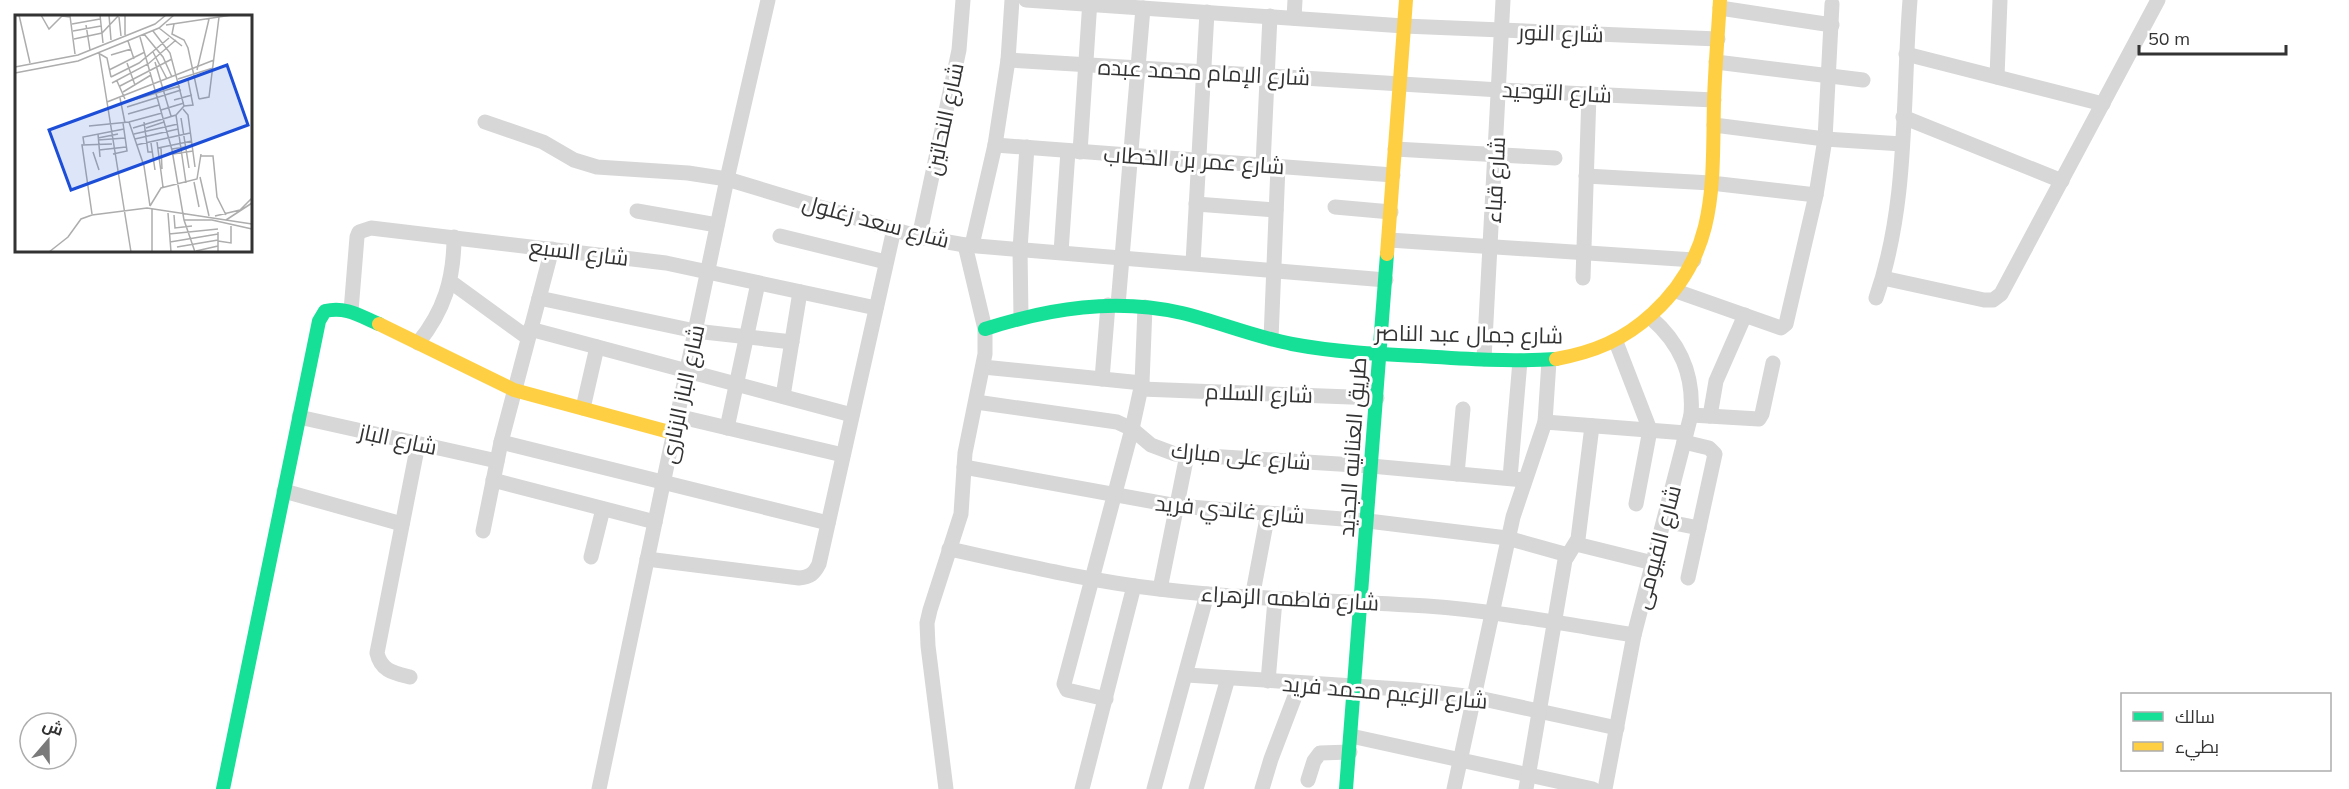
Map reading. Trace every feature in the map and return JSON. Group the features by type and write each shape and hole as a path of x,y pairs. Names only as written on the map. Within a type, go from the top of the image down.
{"street":[{"name":"شارع الباز الزنارى","path":"600,789 727,178 768,0"},
{"name":"شارع النحاتين","path":"919,237 958,50 963,0"},
{"path":"946,789 927,623 961,514 964,467 983,367 985,329 969,245 995,145 1008,60 1012,0"},
{"name":"شارع النور","path":"1026,0 1090,2 1143,8 1198,8 1404,26 1718,39"},
{"path":"1294,18 1295,0"},
{"name":"طريق العنانيه الجديد","path":"1346,789 1362,603 1406,0"},
{"name":"شارع قباء","path":"1484,359 1503,0"},
{"path":"1876,298 1883,279 1894,231 1902,144 1910,0"},
{"path":"1997,77 2000,0"},
{"path":"1883,279 1984,300 1993,300 1998,297 2004,290 2158,0"},
{"path":"1061,252 1086,65 1090,2"},
{"path":"1720,4 1832,25"},
{"name":"شارع جمال عبد الناصر","path":"985,329 1021,317 1058,309 1113,305 1145,307 1195,315 1271,339 1316,348 1380,354 1549,361 1594,351 1616,342 1651,318 1676,291 1694,260 1707,222 1720,4"},
{"path":"1676,291 1781,328 1786,324 1816,195 1825,139 1832,4"},
{"path":"1102,379 1122,257 1143,8"},
{"path":"1193,263 1204,72 1198,8"},
{"path":"1270,16 1267,75 1270,166 1276,210 1271,339"},
{"path":"1906,54 2103,104"},
{"name":"شارع الإمام محمد عبده","path":"1008,60 1400,82"},
{"path":"1716,62 1863,80"},
{"name":"شارع التوحيد","path":"1400,82 1500,90 1714,99"},
{"path":"1582,278 1589,94"},
{"path":"1903,117 2062,181"},
{"name":"شارع سعد زغلول","path":"485,122 533,138 574,160 597,167 688,172 727,178 919,237 969,245 1386,280"},
{"path":"1714,125 1825,139 1902,144"},
{"name":"شارع عمر بن الخطاب","path":"995,145 1393,175"},
{"path":"1021,317 1020,249 1027,147"},
{"path":"1395,149 1554,158"},
{"path":"1586,176 1711,183 1816,195"},
{"path":"1196,204 1276,210"},
{"path":"1335,207 1391,212"},
{"path":"637,211 717,225"},
{"name":"شارع السبع","path":"351,312 357,237 359,231 371,228 666,262 876,308"},
{"path":"647,559 800,578 808,577 815,572 819,564 894,229"},
{"path":"780,236 886,262"},
{"path":"418,343 438,314 451,282 454,237"},
{"path":"1389,240 1694,260"},
{"path":"483,531 501,442 552,249"},
{"path":"451,282 529,334 597,347 852,415"},
{"path":"728,428 758,283"},
{"path":"783,396 800,292"},
{"path":"539,298 695,331 792,342"},
{"path":"1106,699 1070,691 1064,687 1132,429 1141,386 1145,307"},
{"path":"223,789 321,316 331,308 351,312 514,390 674,433"},
{"path":"1710,416 1716,381 1745,315"},
{"name":"شارع الفيومى","path":"1605,789 1634,635 1691,415 1691,387 1684,360 1665,329 1651,318"},
{"path":"1616,342 1650,430 1636,504"},
{"path":"583,408 597,347"},
{"path":"1454,789 1493,612 1517,479 1520,361"},
{"path":"1517,479 1539,443 1545,422 1549,361"},
{"path":"1691,415 1755,419 1761,417 1773,363"},
{"name":"شارع السلام","path":"983,367 1102,379 1141,386 1377,398"},
{"name":"شارع على مبارك","path":"976,402 1108,420 1132,429 1151,445 1175,454 1371,466 1517,479"},
{"path":"1457,474 1463,409"},
{"path":"677,416 843,455"},
{"name":"شارع الباز","path":"299,417 497,461"},
{"path":"1545,422 1650,430 1685,438 1709,448 1715,454 1688,578"},
{"path":"1528,782 1555,622 1572,549 1592,426"},
{"path":"501,442 828,523"},
{"path":"410,676 383,668 378,661 377,653 418,444"},
{"path":"1160,589 1187,455"},
{"name":"شارع غاندي فريد","path":"964,467 1177,506 1368,521 1507,538 1653,563"},
{"path":"493,480 654,522"},
{"path":"284,491 402,524"},
{"path":"591,556 603,509"},
{"path":"1252,598 1268,513"},
{"path":"1664,521 1699,528"},
{"name":"شارع فاطمه الزهراء","path":"949,549 1134,586 1275,600 1493,612 1634,635"},
{"path":"1083,789 1134,586"},
{"path":"1154,789 1187,675 1207,594"},
{"path":"1268,681 1275,600"},
{"name":"شارع الزعيم محمد فريد","path":"1187,675 1415,690 1474,697 1617,728"},
{"path":"1196,789 1228,678"},
{"path":"1262,789 1300,683"},
{"path":"1308,780 1314,761 1320,753 1351,744 1461,760 1528,782 1593,789"}],"traffic: fast":[{"path":"1346,789 1387,254"},
{"path":"985,329 1058,311 1132,306 1182,313 1278,341 1324,349 1470,359 1556,359"},
{"path":"223,789 319,321 325,311 340,310 379,324"}],"traffic: slow":[{"path":"1387,254 1406,0"},
{"path":"1556,359 1608,344 1631,331 1653,313 1674,290 1690,266 1701,241 1708,215 1713,160 1714,88 1720,0"},
{"path":"379,324 514,390 673,433"}]}
